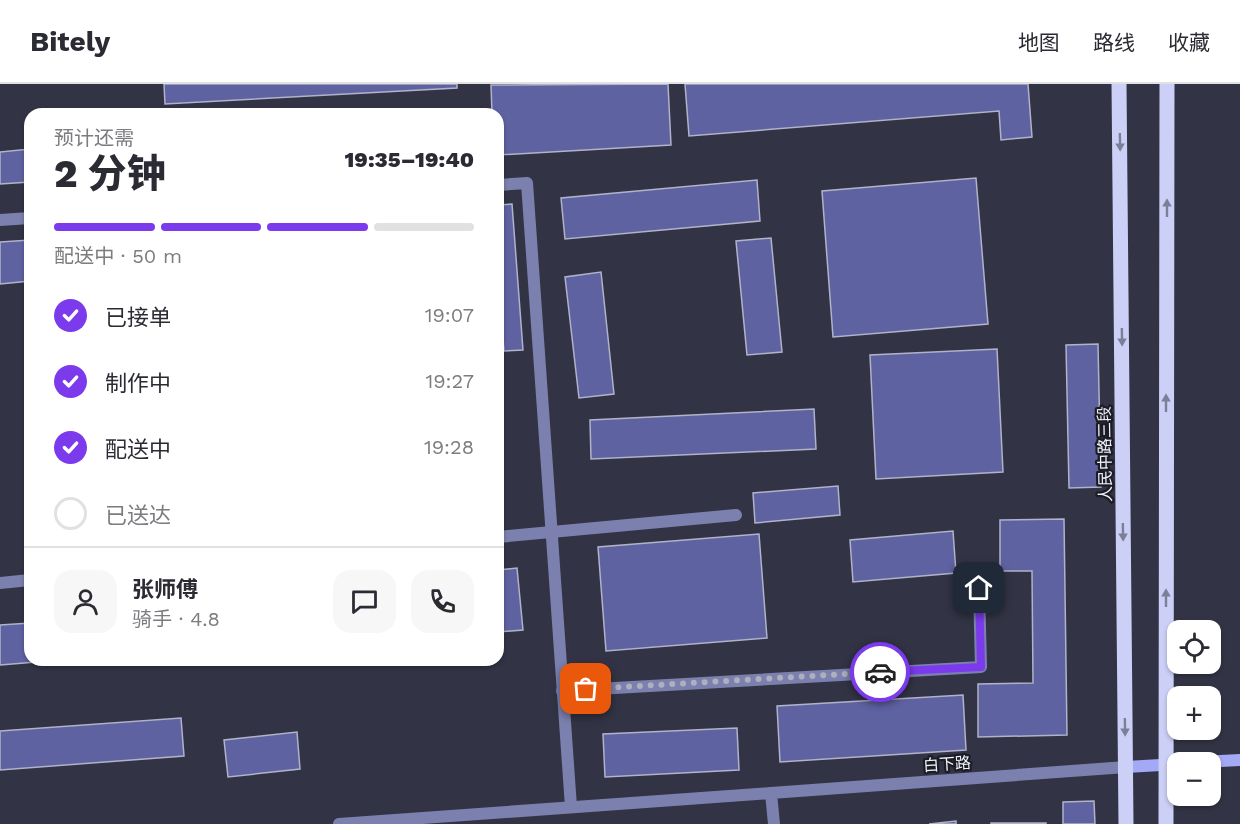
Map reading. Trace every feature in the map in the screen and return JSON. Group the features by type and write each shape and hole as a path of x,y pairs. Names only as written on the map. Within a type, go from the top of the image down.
{"main road":[{"name":"人民中路三段","path":"1119,84 1126,824"},
{"path":"1167,84 1171,752"},
{"path":"1166,824 1168,806"}],"street":[{"path":"504,185 526,183 571,807"},
{"path":"0,220 24,218"},
{"path":"504,536 736,515"},
{"path":"0,583 24,581"},
{"path":"562,691 981,667 979,588"},
{"path":"1221,760 1240,759"},
{"path":"1126,767 1167,764"},
{"name":"白下路","path":"339,824 1126,767"},
{"path":"771,793 774,824"}],"building":[{"path":"164,84 457,84 457,88 165,104"},
{"path":"668,84 671,145 504,155 504,108 492,108 491,85"},
{"path":"685,84 1028,84 1032,137 1001,140 999,111 689,136"},
{"path":"24,150 24,182 0,184 0,152"},
{"path":"976,178 988,324 833,337 822,191"},
{"path":"757,180 760,221 565,239 561,198"},
{"path":"512,204 523,350 504,351 504,205"},
{"path":"771,238 782,352 747,355 736,241"},
{"path":"24,240 24,282 0,284 0,242"},
{"path":"601,272 614,394 579,398 565,277"},
{"path":"1098,344 1101,487 1069,488 1066,345"},
{"path":"997,349 1003,472 876,479 870,355"},
{"path":"814,409 816,449 591,459 590,420"},
{"path":"838,486 840,515 755,523 753,493"},
{"path":"1064,519 1067,735 978,737 978,684 1033,683 1032,571 1000,571 1000,520"},
{"path":"953,531 956,573 853,582 850,540"},
{"path":"759,534 767,638 606,651 598,547"},
{"path":"517,568 523,630 504,632 504,569"},
{"path":"24,623 24,663 0,665 0,625"},
{"path":"963,695 966,750 780,762 777,706"},
{"path":"181,718 184,756 0,770 0,731"},
{"path":"737,728 739,770 605,777 603,734"},
{"path":"297,732 300,769 228,777 224,740"},
{"path":"1094,801 1095,824 1063,824 1063,802"},
{"path":"956,821 956,824 929,824"},
{"path":"1046,823 1046,824 991,824"}],"way so far":[{"path":"586,689 880,672"}],"route":[{"path":"880,672 981,667 979,588"}]}
